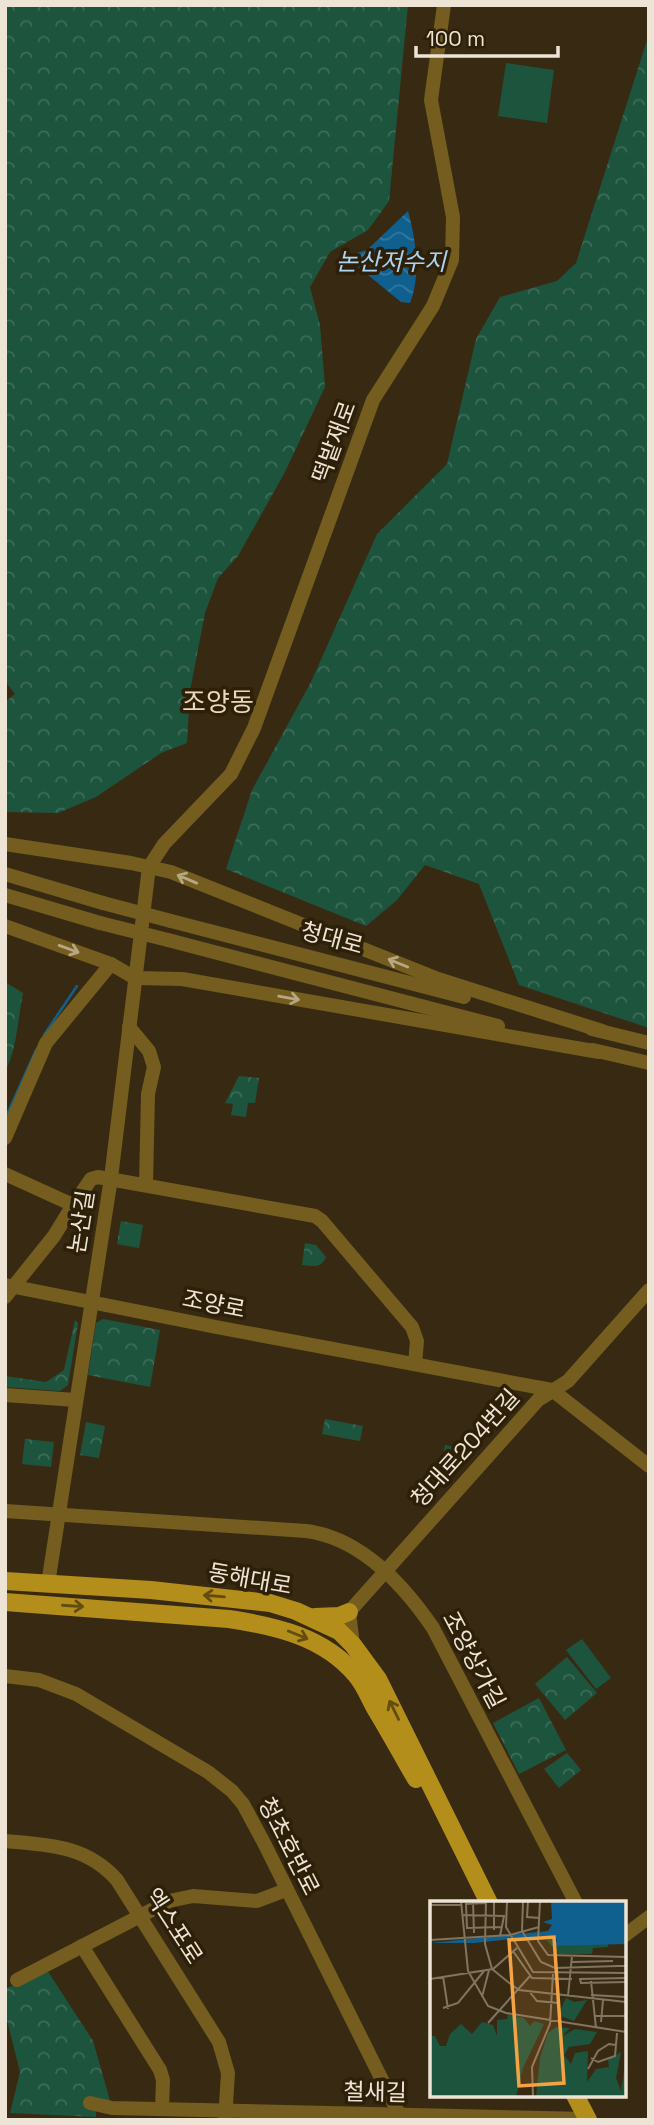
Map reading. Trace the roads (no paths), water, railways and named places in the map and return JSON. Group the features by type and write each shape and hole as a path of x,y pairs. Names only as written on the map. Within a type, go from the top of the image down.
{"main road":[{"name":"동해대로","path":"5,1581 244,1599 270,1603 309,1616 338,1631 353,1645 378,1679 488,1901"},
{"name":"동해대로","path":"5,1602 229,1619 260,1623 313,1641 357,1675 419,1784 477,1901"},
{"path":"309,1616 339,1616 349,1612"},
{"path":"576,2097 588,2120"},
{"path":"588,2097 600,2120"}],"street":[{"name":"떡밭재로","path":"149,867 164,844 231,774 254,729 373,400 433,306 452,260 453,217 431,100 444,5"},
{"path":"5,844 171,872 438,979 602,1031"},
{"name":"논산길","path":"48,1584 111,1178 149,867"},
{"name":"청대로","path":"5,874 171,921 649,1043"},
{"name":"청대로","path":"5,895 100,923 649,1063"},
{"path":"5,926 111,964 135,978 182,979 600,1052"},
{"path":"5,1138 46,1043 111,964"},
{"path":"129,1027 149,1051 154,1067 148,1094 146,1185"},
{"path":"5,1174 73,1205"},
{"path":"8,1289 54,1236 91,1179 111,1178 319,1218 412,1327 417,1341 415,1364"},
{"name":"조양로","path":"8,1289 90,1302 552,1390 649,1466"},
{"name":"청대로204번길","path":"349,1612 538,1400 568,1381 649,1290"},
{"path":"5,1395 76,1400"},
{"name":"조양상가길","path":"5,1511 320,1533 355,1547 385,1572 421,1610 433,1628 575,1901"},
{"path":"349,1612 353,1645"},
{"name":"청초호반로","path":"5,1676 39,1681 76,1694 220,1780 243,1804 401,2118"},
{"name":"엑스포로","path":"5,1841 59,1846 92,1858 117,1880 219,2042 228,2073 225,2115"},
{"path":"17,1980 169,1901 202,1896 257,1901 286,1890"},
{"path":"626,1934 649,1917"},
{"path":"82,1946 160,2070 163,2080 162,2109"},
{"name":"철새길","path":"90,2103 111,2108 162,2109 225,2115 588,2120"}],"water":[{"name":"논산저수지","path":"408,211 416,257 415,281 410,303 401,302 351,261 354,254 367,250"}],"waterway":[{"path":"44,1035 77,986"},
{"path":"5,1119 36,1050"}],"district":[{"name":"조양동","path":"218,702"}]}
